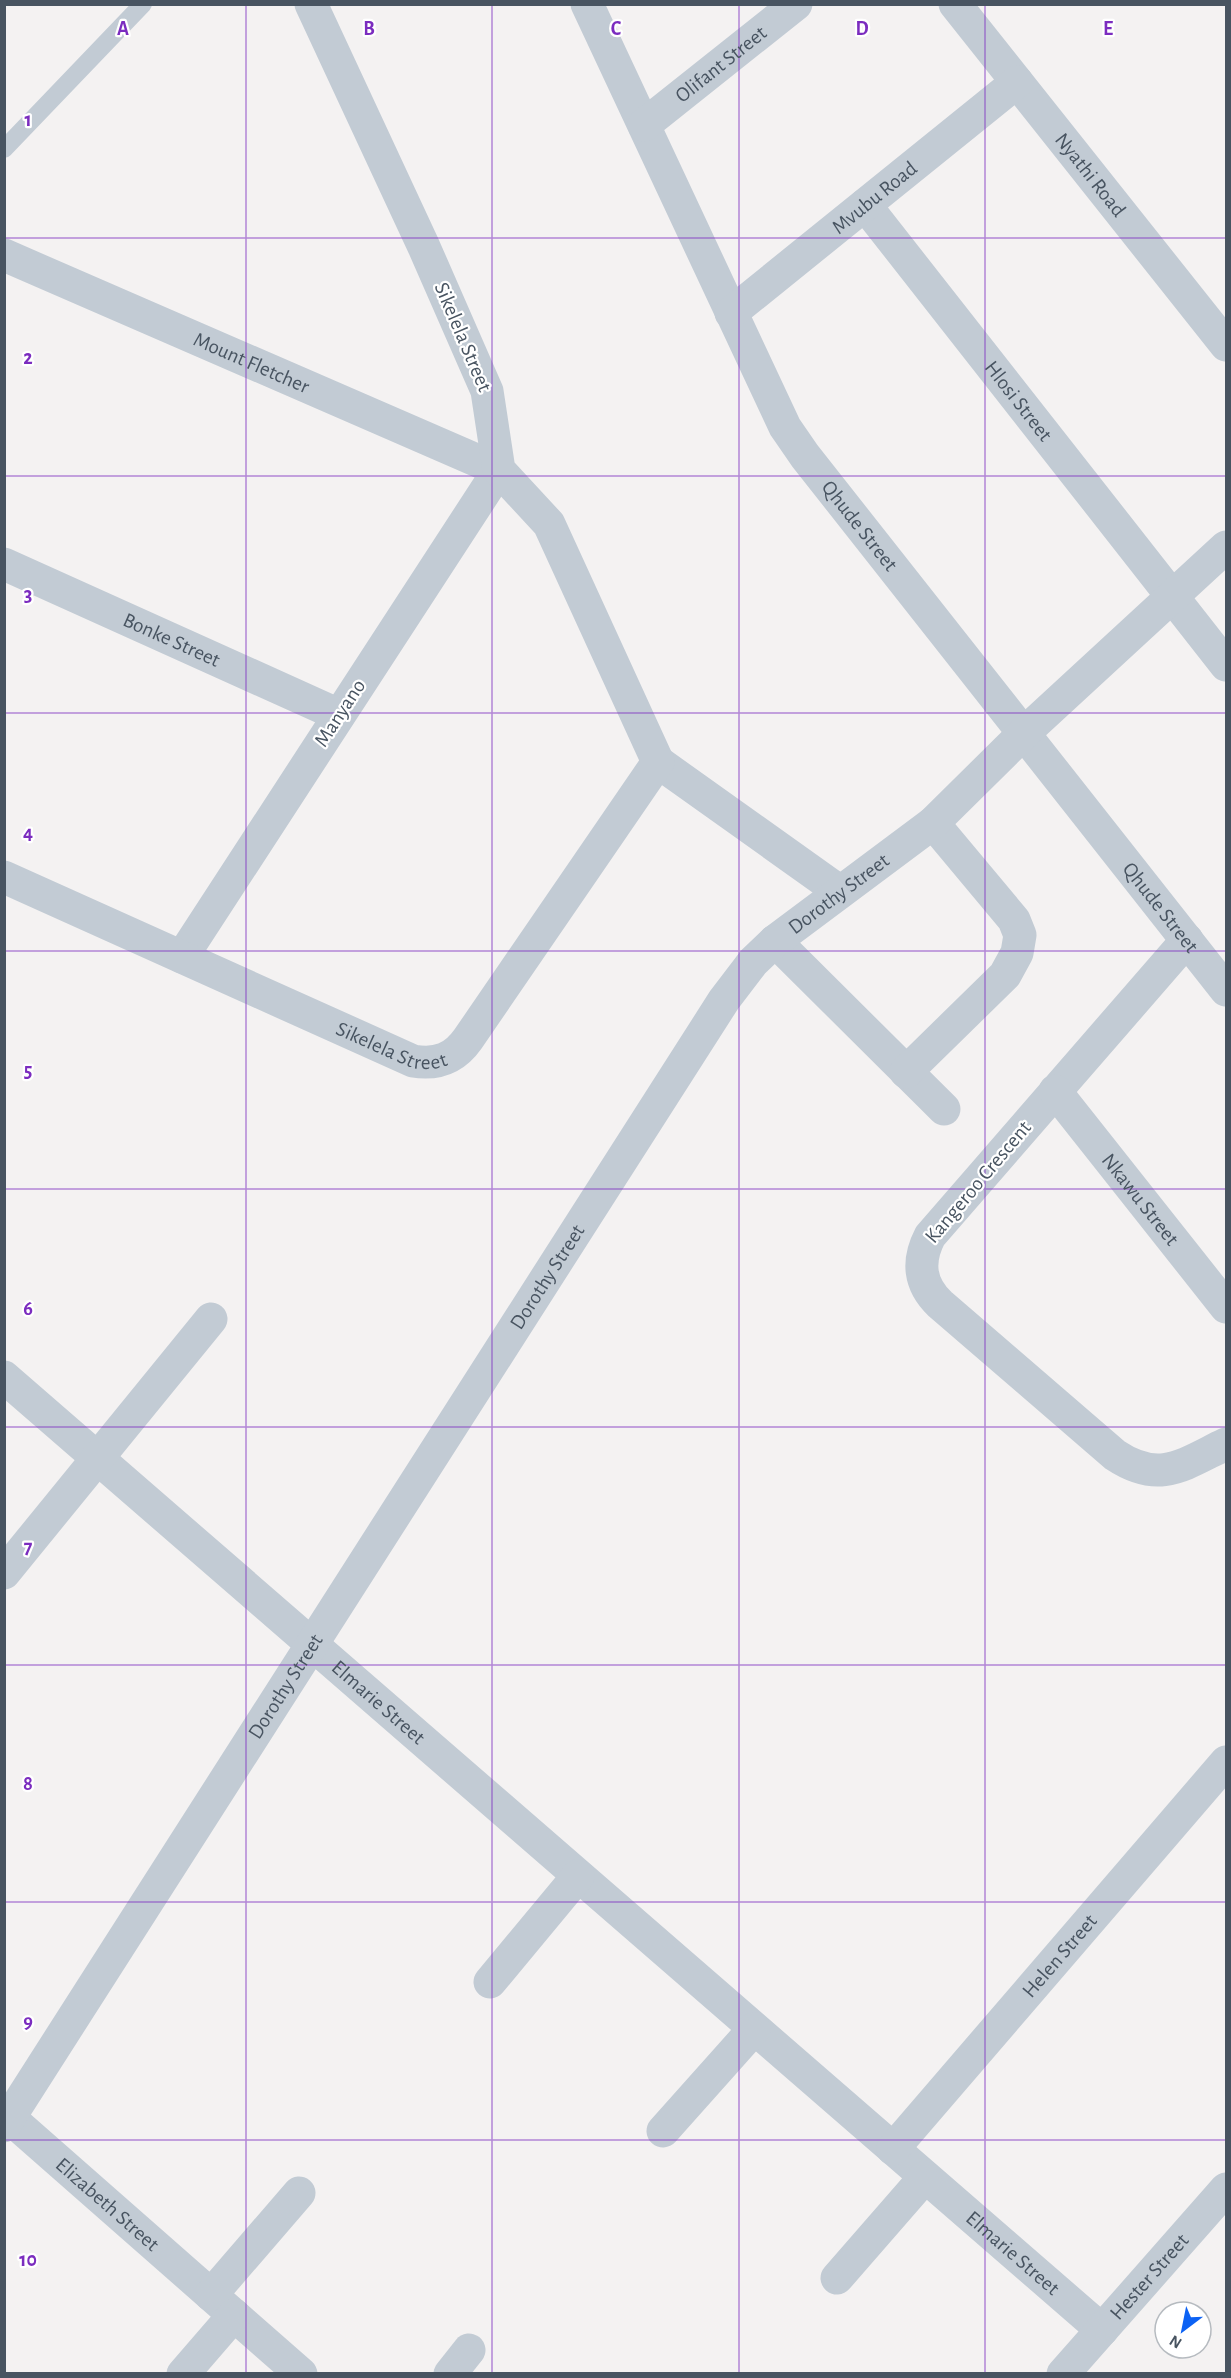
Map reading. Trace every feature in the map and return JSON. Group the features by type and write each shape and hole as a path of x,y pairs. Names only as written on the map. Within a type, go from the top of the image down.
{"street":[{"name":"Sikelela Street","path":"311,4 424,247 487,391 499,470"},
{"name":"Qhude Street","path":"587,4 785,427 805,456 1227,990"},
{"name":"Olifant Street","path":"644,125 796,4"},
{"name":"Nyathi Road","path":"955,4 1227,345"},
{"name":"Mvubu Road","path":"731,313 1017,82"},
{"name":"Hlosi Street","path":"865,205 1227,665"},
{"name":"Mount Fletcher","path":"4,255 499,470"},
{"name":"Manyano","path":"182,957 499,470"},
{"path":"499,470 549,524 658,762 839,891"},
{"name":"Dorothy Street","path":"6,2119 313,1646 724,1000 753,962 775,941 839,891 933,823 1024,733 1227,547"},
{"name":"Bonke Street","path":"4,564 339,715"},
{"name":"Sikelela Street","path":"4,876 413,1061 439,1062 461,1050 658,762"},
{"path":"906,1072 1005,975 1017,953 1020,935 1014,920 933,823"},
{"name":"Kangeroo Crescent","path":"1187,940 930,1236 921,1260 921,1272 931,1295 940,1304 1116,1455 1130,1464 1146,1470 1161,1471 1175,1468 1227,1443"},
{"path":"775,941 944,1109"},
{"name":"Nkawu Street","path":"1055,1091 1227,1307"},
{"path":"4,1573 211,1319"},
{"name":"Elmarie Street","path":"4,1377 1102,2330"},
{"name":"Helen Street","path":"893,2150 1227,1762"},
{"path":"490,1982 578,1876"},
{"path":"663,2131 754,2029"},
{"name":"Elizabeth Street","path":"6,2119 301,2373"},
{"path":"837,2278 924,2177"},
{"name":"Hester Street","path":"1074,2370 1102,2330 1227,2189"},
{"path":"183,2373 223,2305 299,2193"}],"lane":[{"path":"4,150 143,4"}]}
